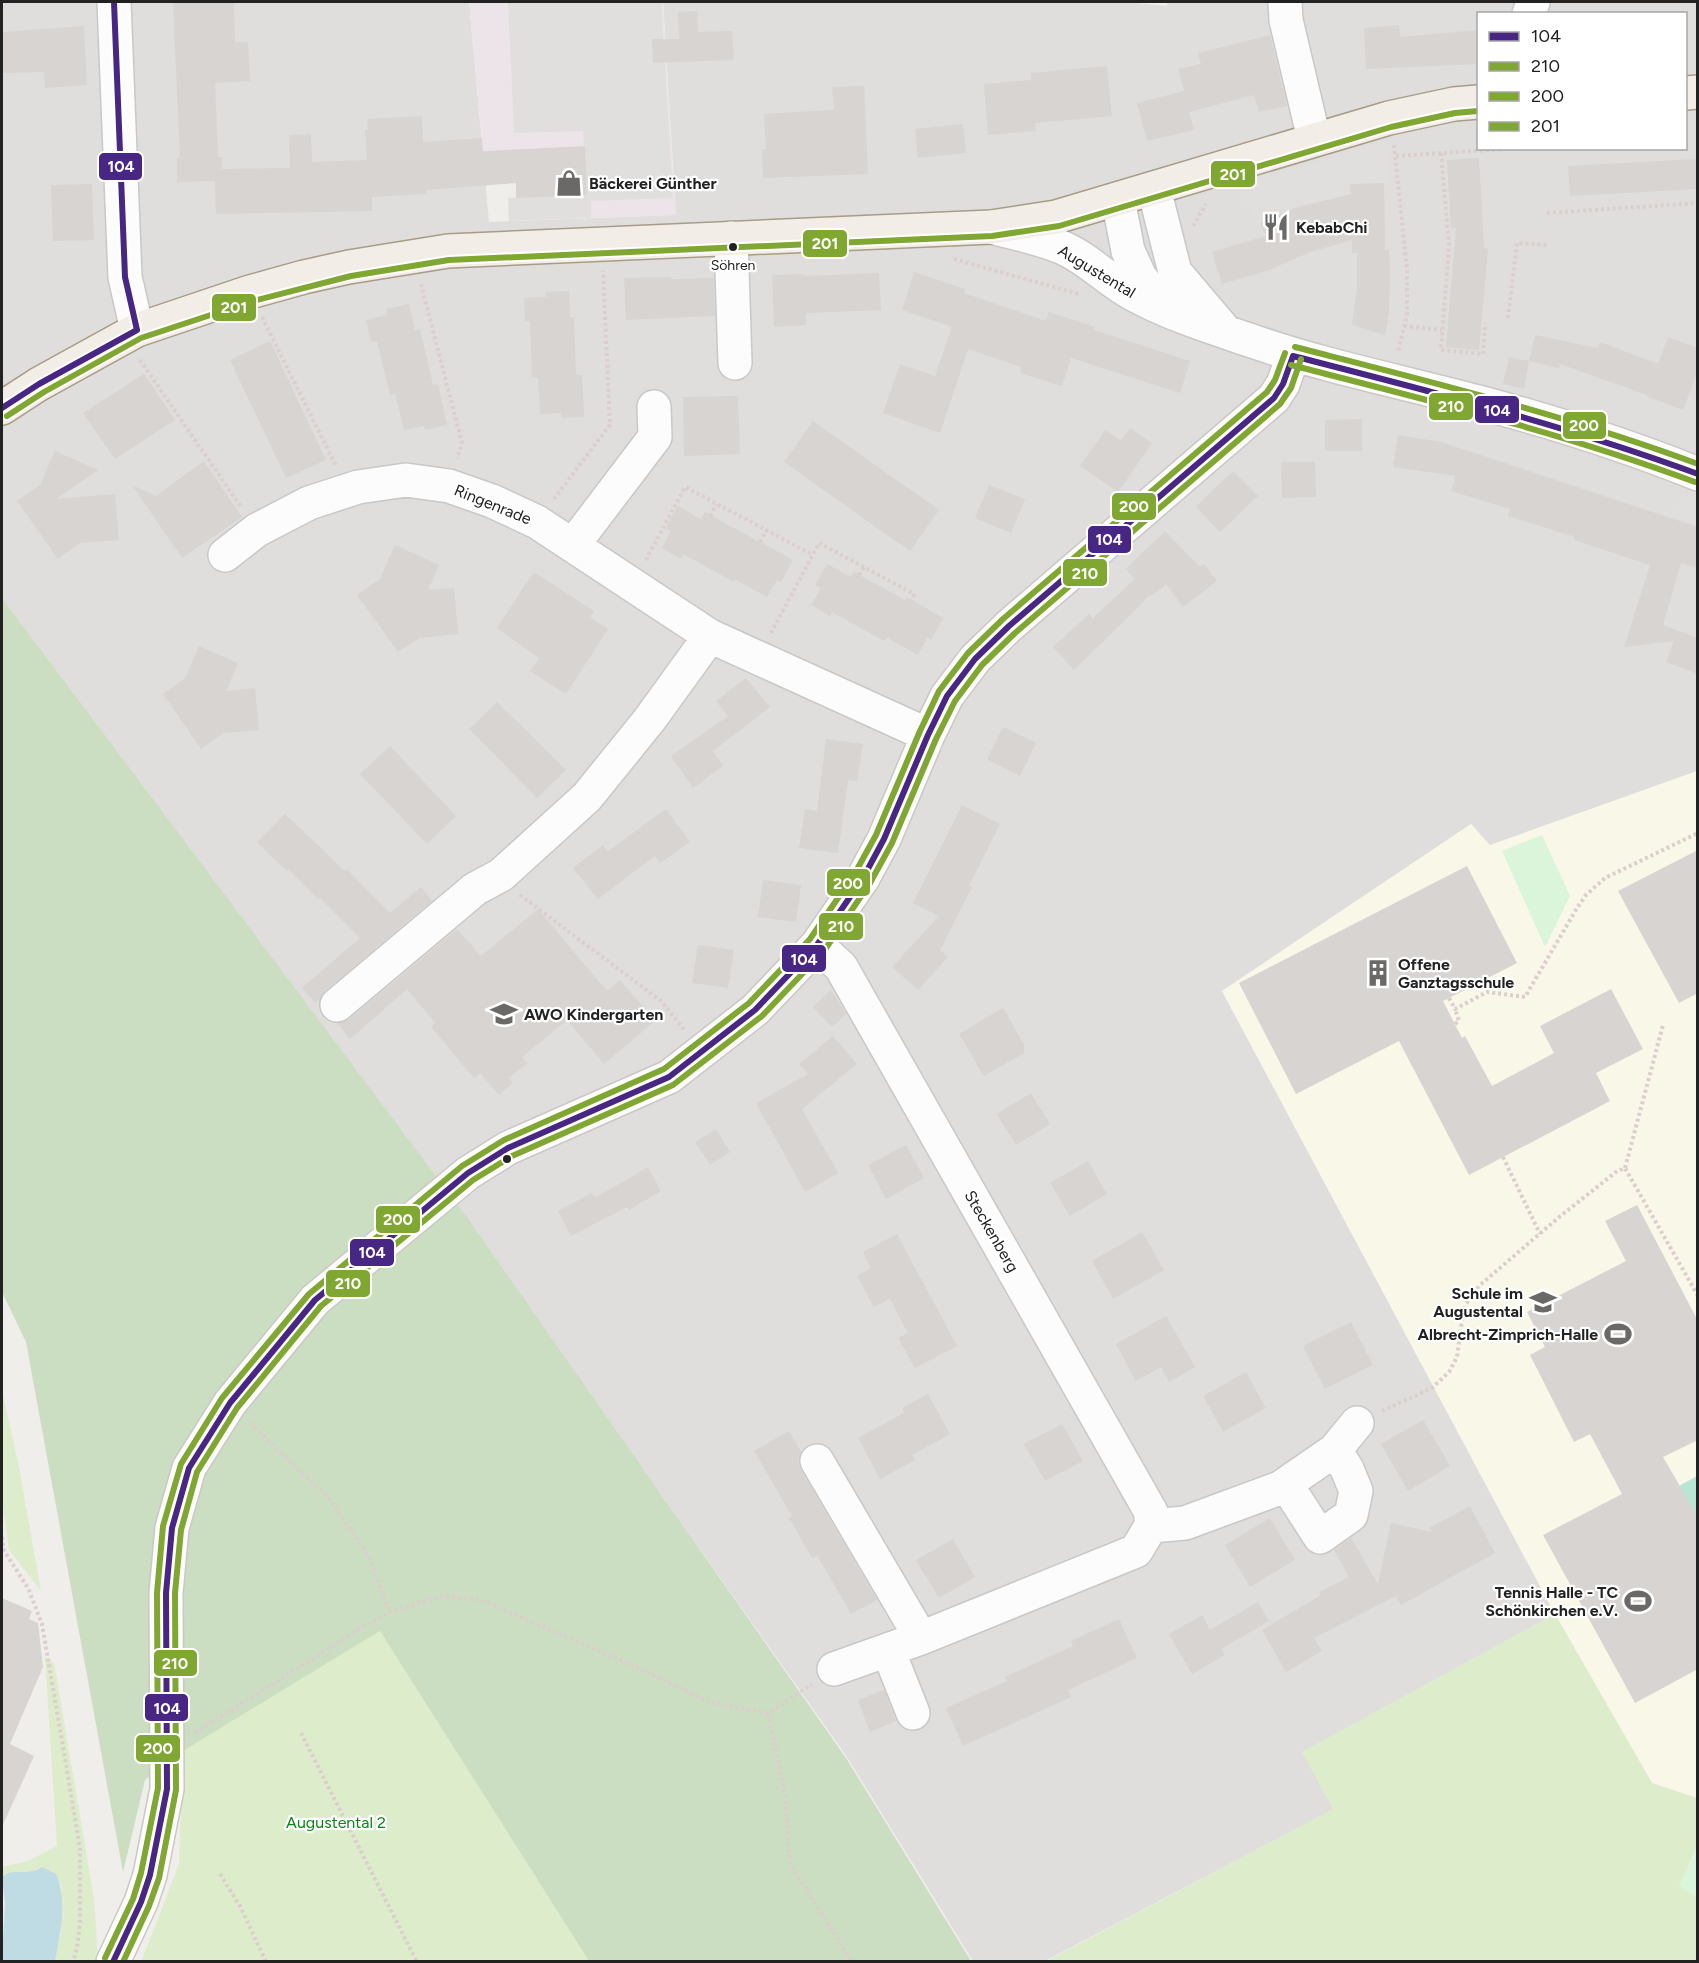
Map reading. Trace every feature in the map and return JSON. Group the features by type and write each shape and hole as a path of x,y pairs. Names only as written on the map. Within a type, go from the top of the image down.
{"main road":[{"path":"2,408 39,384 131,333 250,292 304,277 448,251 991,227 1056,217 1389,117 1454,104 1477,102"}],"street":[{"path":"114,2 124,277 131,333"},
{"path":"1285,2 1286,20 1314,140"},
{"name":"Augustental","path":"1154,189 1175,272 1226,332"},
{"name":"Augustental","path":"1118,199 1128,251 1140,277 1166,310"},
{"name":"Augustental","path":"991,227 1061,247 1095,267 1131,294 1166,310 1293,356 1562,426 1637,450 1698,474"},
{"path":"731,238 735,363"},
{"path":"113,1962 141,1902 150,1875 167,1789 166,1593 172,1528 189,1468 230,1403 315,1300 468,1173 508,1148 669,1077 755,1010 817,945 863,878 884,839 927,735 947,696 975,659 1274,398 1283,384 1293,356"},
{"path":"573,545 656,437 654,407"},
{"name":"Ringenrade","path":"225,555 257,530 309,503 347,490 406,480 449,486 492,501 537,522 710,636 927,735"},
{"path":"337,1005 488,882 587,796 650,719 710,636"},
{"name":"Steckenberg","path":"817,945 841,967 1151,1512 1151,1526"},
{"path":"834,1670 921,1638 1136,1551 1151,1526 1185,1523 1280,1488 1335,1449 1357,1423"},
{"path":"1280,1488 1291,1492 1320,1537 1351,1515 1356,1491 1335,1449"},
{"path":"817,1461 921,1638"},
{"path":"888,1650 914,1713"}],"path":[{"path":"1389,117 1396,156 1407,269 1407,315 1390,381"},
{"path":"1396,156 1490,150"},
{"path":"1441,153 1449,245 1441,350 1483,354 1485,323"},
{"path":"1547,213 1698,203"},
{"path":"537,522 610,425 602,243"},
{"path":"1509,318 1517,243 1547,245"},
{"path":"414,256 462,443 449,486"},
{"path":"948,258 1082,296"},
{"path":"250,292 347,490"},
{"path":"1404,326 1442,330"},
{"path":"131,333 257,530"},
{"path":"632,584 685,488 813,555"},
{"path":"710,516 716,504"},
{"path":"760,542 767,530"},
{"path":"757,657 819,543 914,594 912,600"},
{"path":"859,575 864,567"},
{"path":"1455,1009 1487,992 1526,997 1586,895 1605,878 1698,833"},
{"path":"488,882 524,900 661,1001 702,1053"},
{"path":"1449,998 1459,1021 1455,1024"},
{"path":"1663,1025 1625,1168 1698,1296"},
{"path":"1503,1157 1540,1234"},
{"path":"1357,1423 1432,1388 1449,1372 1456,1357 1466,1304 1479,1286 1616,1172 1625,1168"},
{"path":"230,1403 330,1500 368,1555 390,1612"},
{"path":"2,1538 3,1549 28,1588 42,1624 66,1764 80,1848 80,1925 73,1962"},
{"path":"166,1751 361,1628 390,1612 442,1596 481,1600 627,1663 712,1703 768,1713 834,1670"},
{"path":"768,1713 785,1794 790,1863 852,1962"},
{"path":"301,1733 417,1962"},
{"path":"220,1874 241,1908 266,1962"}],"shaded area":[{"path":"2,2 469,2 489,222 676,215 663,2 1124,2 1167,6 1168,2 1697,2 1697,771 1489,846 1471,824 1222,991 1555,1614 1303,1752 1334,1809 1045,1961 973,1961 847,1757 465,1217 2,598"},
{"path":"469,2 663,2 676,215 591,218 584,146 483,151"},
{"path":"508,2 662,2 663,39 653,63 665,63 673,198 591,201 591,218 509,221 508,198 587,194 583,131 514,133"},
{"path":"1385,142 1390,183 1350,185 1351,194 1294,208 1260,223 1235,187"},
{"path":"1684,494 1697,499 1697,525 1676,517"},
{"name":"Schule im Augustental","path":"1697,771 1697,1798 1652,1783 1555,1614 1222,991 1471,824 1490,845"}],"green space":[{"path":"2,598 466,1216 846,1758 971,1961 589,1961 380,1631 183,1751 145,1780 123,1872 26,1342 2,1292"},
{"path":"1542,835 1570,896 1545,947 1502,851"},
{"path":"2,1390 19,1467 41,1591 9,1550 2,1499"},
{"path":"1697,1476 1697,1517 1679,1486"},
{"path":"1555,1614 1652,1783 1697,1798 1697,1846 1679,1886 1697,1897 1697,1961 1045,1962 1333,1809 1302,1752"},
{"name":"Augustental 2","path":"380,1631 589,1961 141,1962 179,1864 183,1751"},
{"path":"45,1657 54,1663 94,1898 98,1957 95,1961 54,1961 61,1935 61,1885 42,1867 28,1872 13,1872 2,1877 2,1867 28,1861 57,1846"},
{"path":"1697,1846 1697,1897 1679,1886"}],"water":[{"path":"42,1867 56,1874 61,1894 61,1928 55,1960 2,1961 5,1903 2,1877 13,1872 28,1872"}],"building":[{"path":"173,2 234,2 235,42 248,42 250,81 215,83 218,157 222,157 222,169 290,168 289,135 311,134 312,162 367,160 365,129 368,129 367,119 422,116 423,142 482,138 483,151 585,146 587,195 516,198 516,183 426,190 426,194 372,197 372,211 216,214 215,181 177,182 177,158 180,158"},
{"path":"697,11 698,32 732,31 734,60 653,63 652,39 679,39 678,12"},
{"path":"1399,25 1400,37 1477,30 1477,64 1366,69 1364,28"},
{"path":"84,26 87,85 45,88 44,72 2,73 2,32"},
{"path":"1270,35 1287,106 1259,112 1254,95 1189,112 1194,130 1147,141 1137,103 1184,91 1178,69 1201,64 1198,53"},
{"path":"1107,66 1112,116 1035,123 1036,131 988,135 984,84 1031,80 1031,73"},
{"path":"864,86 868,174 763,178 762,149 766,149 764,114 834,110 832,87"},
{"path":"963,124 966,153 918,158 915,129"},
{"path":"1479,158 1484,248 1488,249 1479,350 1446,347 1456,228 1451,228 1447,160"},
{"path":"1698,159 1698,189 1570,196 1568,166"},
{"path":"1384,183 1385,250 1389,250 1390,270 1389,313 1385,335 1352,325 1357,288 1357,253 1352,253 1352,240 1310,252 1269,270 1222,284 1212,252 1266,236 1260,223 1294,208 1351,194 1350,184"},
{"path":"92,184 94,240 53,241 51,185"},
{"path":"914,272 965,289 964,293 1046,321 1049,312 1095,327 1094,330 1190,361 1180,393 1071,358 1062,386 1020,373 1021,367 968,349 940,433 883,413 900,364 935,376 952,327 902,310"},
{"path":"879,273 881,310 806,313 806,325 774,327 772,275"},
{"path":"671,277 671,279 714,278 715,316 626,320 624,278"},
{"path":"569,291 570,317 574,317 576,375 582,375 584,417 561,418 561,413 540,414 538,377 532,378 530,321 525,321 524,298 546,297 546,292"},
{"path":"409,304 415,330 420,329 433,385 438,384 447,425 425,430 424,426 404,430 395,394 390,395 377,341 371,342 366,320 387,315 386,309"},
{"path":"1535,335 1598,348 1600,342 1658,364 1668,337 1698,348 1698,370 1683,410 1560,364 1559,368 1529,361"},
{"path":"270,341 326,460 286,478 230,360"},
{"path":"1509,357 1529,361 1524,389 1503,384"},
{"path":"144,374 175,420 115,459 83,413"},
{"path":"738,396 740,454 684,456 683,397"},
{"path":"1362,419 1362,451 1325,451 1325,420"},
{"path":"813,421 939,510 910,551 784,462"},
{"path":"1130,428 1152,443 1118,492 1080,466 1105,430 1121,441"},
{"path":"1398,435 1441,442 1698,527 1698,568 1681,563 1663,625 1698,638 1698,674 1666,662 1674,641 1624,647 1650,565 1574,540 1575,537 1508,516 1510,509 1451,491 1456,476 1393,467"},
{"path":"55,451 98,470 56,499 115,494 119,540 80,543 58,559 17,501 40,485"},
{"path":"204,461 242,517 182,558 132,485 156,496"},
{"path":"1281,462 1315,462 1316,497 1282,498"},
{"path":"1233,471 1258,496 1220,532 1196,507"},
{"path":"989,485 1025,499 1011,533 975,518"},
{"path":"678,506 701,519 705,512 793,560 781,582 777,580 767,597 683,554 681,559 662,548 671,531 666,528"},
{"path":"1165,531 1200,567 1204,564 1217,581 1183,607 1166,584 1152,596 1150,595 1074,670 1053,647 1089,614 1093,618 1135,579 1126,569"},
{"path":"395,545 439,565 428,590 454,588 458,634 419,638 398,652 357,595 380,579"},
{"path":"827,564 851,577 854,572 905,600 907,597 943,618 931,640 928,637 918,655 886,637 884,641 832,612 830,616 811,605 821,588 815,585"},
{"path":"534,572 594,611 590,618 608,629 566,694 530,671 539,658 497,628"},
{"path":"199,646 238,663 226,691 255,688 259,730 223,733 201,749 163,694 185,678"},
{"path":"746,678 770,707 713,751 723,766 693,788 671,756 728,716 716,701"},
{"path":"497,702 566,770 537,798 469,729"},
{"path":"1003,727 1036,743 1020,776 987,759"},
{"path":"826,739 863,744 857,781 848,780 838,853 799,848 805,809 817,811"},
{"path":"390,746 456,816 427,844 360,774"},
{"path":"962,805 1000,824 969,886 972,887 940,950 948,957 918,990 892,967 939,916 913,903"},
{"path":"666,809 690,842 660,863 655,856 598,899 573,868 603,845 608,851"},
{"path":"285,814 346,872 348,870 390,913 421,887 432,901 325,991 319,1002 318,1000 315,1003 302,988 360,938 320,898 318,899 257,842"},
{"path":"1698,850 1698,993 1679,1003 1618,891"},
{"path":"1467,866 1517,963 1443,1001 1462,1038 1465,1036 1492,1086 1554,1053 1540,1026 1611,989 1643,1049 1596,1073 1610,1101 1469,1175 1399,1041 1296,1094 1239,983"},
{"path":"763,880 801,885 796,922 758,917"},
{"path":"538,909 607,991 620,980 655,1021 604,1064 567,1020 522,1057 527,1063 509,1078 513,1083 499,1095 480,1073 474,1078 431,1027 435,1023 407,989 350,1039 337,1023 349,1019 457,929 481,956"},
{"path":"698,945 734,950 728,988 692,983"},
{"path":"831,990 846,1014 832,1027 813,1007"},
{"path":"1003,1008 1024,1044 1024,1053 984,1076 959,1034"},
{"path":"833,1036 857,1064 802,1109 838,1173 805,1192 756,1103 808,1074 799,1064"},
{"path":"1031,1093 1050,1124 1016,1145 997,1114"},
{"path":"716,1129 730,1152 710,1165 695,1142"},
{"path":"906,1145 924,1178 886,1199 868,1165"},
{"path":"1088,1161 1107,1194 1070,1216 1050,1183"},
{"path":"648,1167 661,1191 629,1210 627,1207 571,1236 558,1211 592,1193 595,1198"},
{"path":"1637,1205 1698,1321 1698,1440 1663,1457 1698,1517 1698,1669 1635,1703 1543,1535 1622,1494 1590,1434 1574,1442 1530,1355 1545,1347 1527,1312 1626,1261 1605,1221"},
{"path":"1142,1232 1164,1270 1113,1299 1092,1261"},
{"path":"897,1234 957,1346 915,1368 898,1338 908,1333 890,1299 874,1307 857,1276 871,1268 863,1252"},
{"path":"1166,1316 1195,1367 1169,1382 1161,1367 1136,1381 1116,1344"},
{"path":"1351,1322 1373,1365 1325,1389 1303,1346"},
{"path":"1246,1372 1266,1408 1223,1432 1203,1396"},
{"path":"928,1394 950,1434 912,1455 915,1460 880,1479 858,1438 904,1413 902,1408"},
{"path":"1423,1420 1450,1466 1408,1491 1381,1444"},
{"path":"1062,1424 1083,1461 1045,1481 1024,1444"},
{"path":"789,1431 801,1452 798,1462 801,1470 877,1600 851,1614 817,1555 812,1558 789,1518 792,1516 754,1451"},
{"path":"1470,1506 1495,1553 1401,1605 1396,1596 1314,1638 1322,1651 1286,1672 1262,1630 1321,1595 1319,1592 1349,1577 1334,1550 1351,1538 1378,1584 1391,1523 1432,1532 1429,1528"},
{"path":"1270,1518 1295,1560 1250,1587 1225,1545"},
{"path":"953,1539 975,1577 939,1598 916,1560"},
{"path":"2,1598 32,1611 29,1619 38,1623 43,1667 10,1744 34,1756 2,1827"},
{"path":"1258,1602 1269,1621 1221,1649 1225,1655 1192,1674 1169,1634 1202,1615 1210,1630"},
{"path":"1119,1619 1137,1658 1068,1690 1071,1697 963,1746 946,1708 1007,1681 1005,1677 1073,1646 1071,1641"},
{"path":"884,1690 896,1721 870,1732 858,1700"}],"transit line":[{"name":"104","path":"114,2 125,277 137,330"},
{"name":"201","path":"7,416 44,392 141,338 253,301 351,276 449,260 992,236 1059,226 1391,127 1455,113 1477,111"},
{"name":"104","path":"2,408 39,384 137,330"},
{"name":"200","path":"1295,347 1548,415 1698,464"},
{"name":"200","path":"105,1958 133,1899 141,1873 158,1788 157,1593 163,1526 181,1464 222,1398 309,1294 462,1166 504,1140 664,1069 749,1003 810,939 855,873 876,835 939,691 968,653 1003,619 1267,392 1275,380 1285,353"},
{"name":"104","path":"1293,356 1547,424 1698,474"},
{"name":"104","path":"113,1962 141,1902 150,1875 167,1789 166,1593 172,1528 189,1468 230,1403 315,1300 468,1173 508,1148 669,1077 755,1010 817,945 863,878 884,839 947,696 975,659 1009,626 1274,398 1283,384 1293,356"},
{"name":"210","path":"123,1962 149,1906 159,1878 176,1790 175,1593 181,1530 197,1472 237,1408 321,1306 473,1180 512,1156 673,1085 762,1016 824,951 870,883 892,843 936,739 955,701 982,665 1015,633 1280,404 1291,388 1301,359"},
{"name":"210","path":"1291,365 1444,404 1545,433 1695,482"}],"place":[{"name":"Bäckerei Günther","path":"569,183"},
{"name":"KebabChi","path":"1276,227"},
{"name":"Söhren","path":"733,247"},
{"name":"Offene Ganztagsschule","path":"1378,973"},
{"name":"AWO Kindergarten","path":"504,1014"},
{"name":"Schule im Augustental","path":"1543,1302"},
{"name":"Albrecht-Zimprich-Halle","path":"1618,1334"},
{"name":"Tennis Halle - TC Schönkirchen e.V.","path":"1638,1601"}]}
